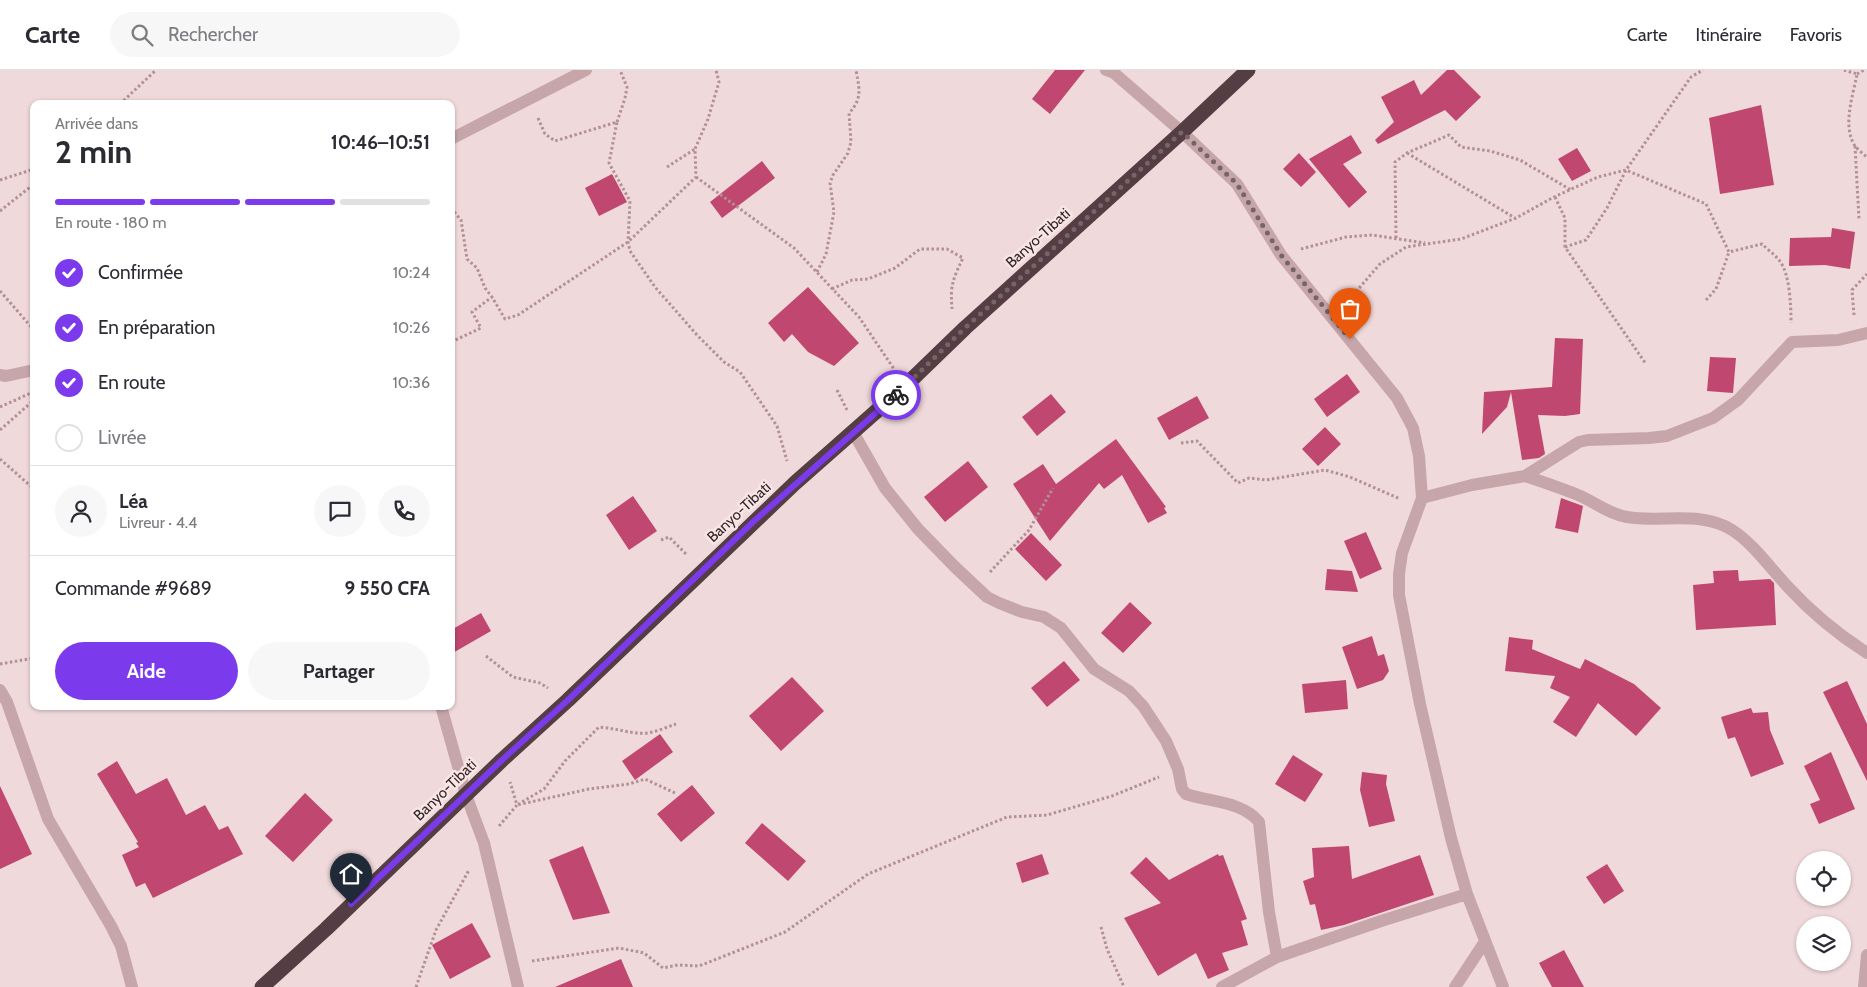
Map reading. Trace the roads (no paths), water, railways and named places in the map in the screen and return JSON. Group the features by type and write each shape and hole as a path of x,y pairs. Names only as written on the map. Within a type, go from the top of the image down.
{"highway":[{"name":"Banyo-Tibati","path":"262,987 326,929 796,483 905,386 965,328 1248,70"}],"street":[{"path":"455,137 586,70"},
{"path":"1106,70 1114,73 1182,132 1237,184 1281,255 1397,398 1413,428 1419,456 1422,498 1402,553 1398,595 1420,704 1466,894 1503,987"},
{"path":"1422,498 1472,485 1524,476 1579,442 1658,437 1674,433 1713,418 1738,400 1792,342 1838,340 1861,334"},
{"path":"0,375 6,376 30,371"},
{"path":"853,432 885,488 918,528 977,588 999,604 1044,617 1061,628 1094,669 1129,691 1142,706 1166,741 1178,769 1182,789 1186,794 1230,805 1254,816 1259,822 1269,912 1277,957"},
{"path":"1524,476 1560,488 1612,512 1626,516 1700,520 1718,524 1731,530 1744,539 1810,609 1867,653"},
{"path":"0,690 8,702 48,819 111,926 121,946 132,987"},
{"path":"442,710 466,795 484,842 518,987"},
{"path":"1222,987 1277,957 1466,894"},
{"path":"1455,987 1484,943"},
{"path":"1864,987 1867,955"}]}
